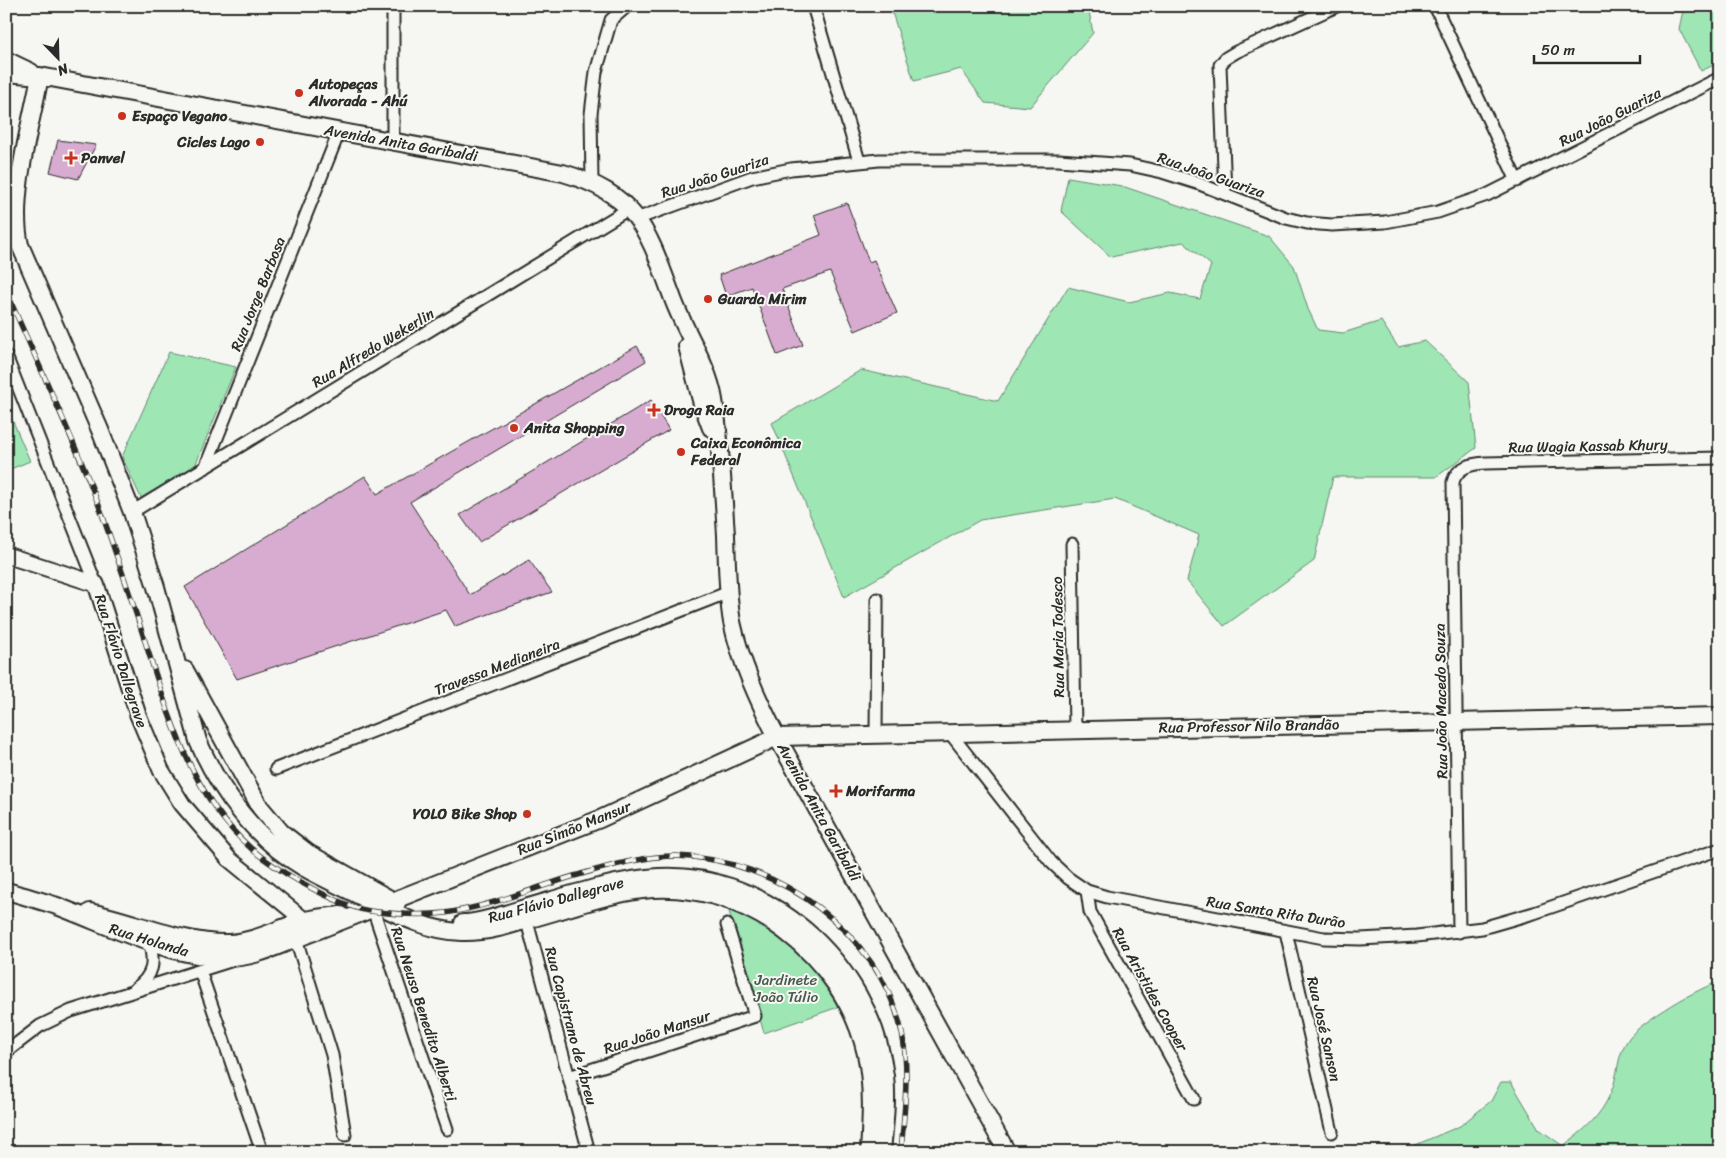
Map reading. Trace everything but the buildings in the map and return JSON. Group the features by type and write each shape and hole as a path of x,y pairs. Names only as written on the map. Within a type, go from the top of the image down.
{"main road":[{"name":"Avenida Anita Garibaldi","path":"6,60 40,76"},
{"name":"Avenida Anita Garibaldi","path":"6,74 40,76 546,170 592,182 613,194 634,213 651,241 681,322 707,375 714,398 723,489 728,592 735,636 744,668 777,737 1007,1152"},
{"name":"Rua Flávio Dallegrave","path":"40,76 16,206 16,230 20,245 100,430 132,512 175,653 198,741 207,762 232,800 275,847 302,867 379,907 447,922 467,923 525,915 624,893 669,889 696,892 740,905 785,931 805,948 822,966 850,1009 866,1055 870,1079 869,1152"},
{"name":"Rua Flávio Dallegrave","path":"175,653 260,807 281,832 379,907"},
{"name":"Rua Professor Nilo Brandão","path":"777,737 1720,716"},
{"name":"Rua Simão Mansur","path":"245,948 296,940 600,819 777,737"},
{"name":"Rua Flávio Dallegrave","path":"525,915 614,883 648,878 674,877 698,879 729,887 784,913 809,932 828,952 848,978 872,1024 885,1076 882,1152"},
{"path":"339,885 344,889 348,900 344,911 340,915"},
{"name":"Rua Holanda","path":"6,890 54,905 117,931 208,956 231,958 245,948"},
{"name":"Rua Holanda","path":"54,905 122,919 200,941 231,943 245,948"},
{"name":"Rua Simão Mansur","path":"245,948 304,920 379,907"}],"street":[{"path":"393,6 393,142"},
{"path":"592,182 590,136 593,90 611,20 611,6"},
{"path":"611,20 627,6"},
{"path":"813,6 859,161"},
{"path":"1225,194 1220,65 1226,58 1236,52 1337,6"},
{"path":"1435,6 1517,181"},
{"name":"Rua João Guariza","path":"634,213 752,177 791,168 859,161 1092,161 1130,165 1162,172 1286,218 1307,223 1362,224 1411,218 1438,212 1479,198 1517,181 1720,78"},
{"name":"Rua Jorge Barbosa","path":"205,468 339,132"},
{"name":"Rua Alfredo Wekerlin","path":"132,512 634,213"},
{"name":"Rua Flávio Dallegrave","path":"6,356 96,584 141,722 161,770 182,804 229,859 304,920"},
{"name":"Rua Wagia Kassab Khury","path":"1459,470 1466,466 1485,463 1720,458"},
{"name":"Rua João Macedo Souza","path":"1459,470 1453,482 1459,932"},
{"name":"Rua Maria Todesco","path":"1072,544 1075,730"},
{"path":"6,555 96,584"},
{"name":"Travessa Medianeira","path":"276,770 728,592"},
{"path":"876,735 877,599"},
{"name":"Rua Santa Rita Durão","path":"950,733 1038,848 1068,878 1087,891 1107,897 1286,932 1342,939 1459,932 1509,921 1720,849"},
{"name":"Rua Aristides Cooper","path":"1087,891 1090,912 1194,1099"},
{"name":"Rua Neuso Benedito Alberti","path":"379,907 447,1129"},
{"name":"Rua Capistrano de Abreu","path":"525,915 589,1152"},
{"name":"Rua João Mansur","path":"569,1077 755,1016 727,925"},
{"name":"Rua José Sanson","path":"1286,932 1332,1132"},
{"path":"296,940 332,1055 345,1134"},
{"name":"Rua Simão Mansur","path":"131,992 143,983 154,965 149,941"},
{"name":"Rua Simão Mansur","path":"6,1052 40,1026 57,1017 200,971 245,948"},
{"path":"200,971 262,1152"}],"green space":[{"path":"890,6 1088,6 1093,33 1030,107 985,103 961,69 914,81"},
{"path":"1684,6 1720,6 1720,62 1701,71 1679,29"},
{"path":"1068,177 1122,186 1269,236 1294,266 1308,309 1318,330 1343,333 1381,321 1398,347 1425,341 1469,382 1476,448 1436,477 1333,477 1314,561 1224,626 1187,581 1199,535 1115,499 980,520 844,597 772,423 861,370 998,401 1068,287 1129,302 1170,293 1200,299 1211,265 1183,242 1111,257 1061,211"},
{"path":"169,352 236,367 194,468 141,498 122,457"},
{"path":"6,405 30,461 6,471"},
{"name":"Jardinete João Túlio","path":"728,908 762,927 792,949 818,975 841,1006 764,1033"},
{"path":"1720,982 1720,1152 1399,1152 1460,1126 1491,1101 1501,1082 1511,1082 1539,1129 1563,1146 1584,1129 1602,1109 1614,1085 1622,1051 1635,1031 1657,1014 1686,997"}],"railway":[{"path":"6,291 67,428 101,511 173,725 200,784 218,812 238,836 263,858 315,890 344,904 370,911 388,913 426,914 461,910 494,902 599,869 663,856 714,860 751,870 786,887 819,908 848,934 872,963 890,997 902,1033 906,1062 906,1092 901,1152"}],"place":[{"name":"Autopeças Alvorada - Ahú","path":"299,93"},
{"name":"Espaço Vegano","path":"122,116"},
{"name":"Cicles Lago","path":"260,142"},
{"name":"Panvel","path":"71,158"},
{"name":"Guarda Mirim","path":"708,299"},
{"name":"Droga Raia","path":"654,410"},
{"name":"Anita Shopping","path":"514,428"},
{"name":"Caixa Econômica Federal","path":"681,452"},
{"name":"Morifarma","path":"836,791"},
{"name":"YOLO Bike Shop","path":"527,814"}]}
